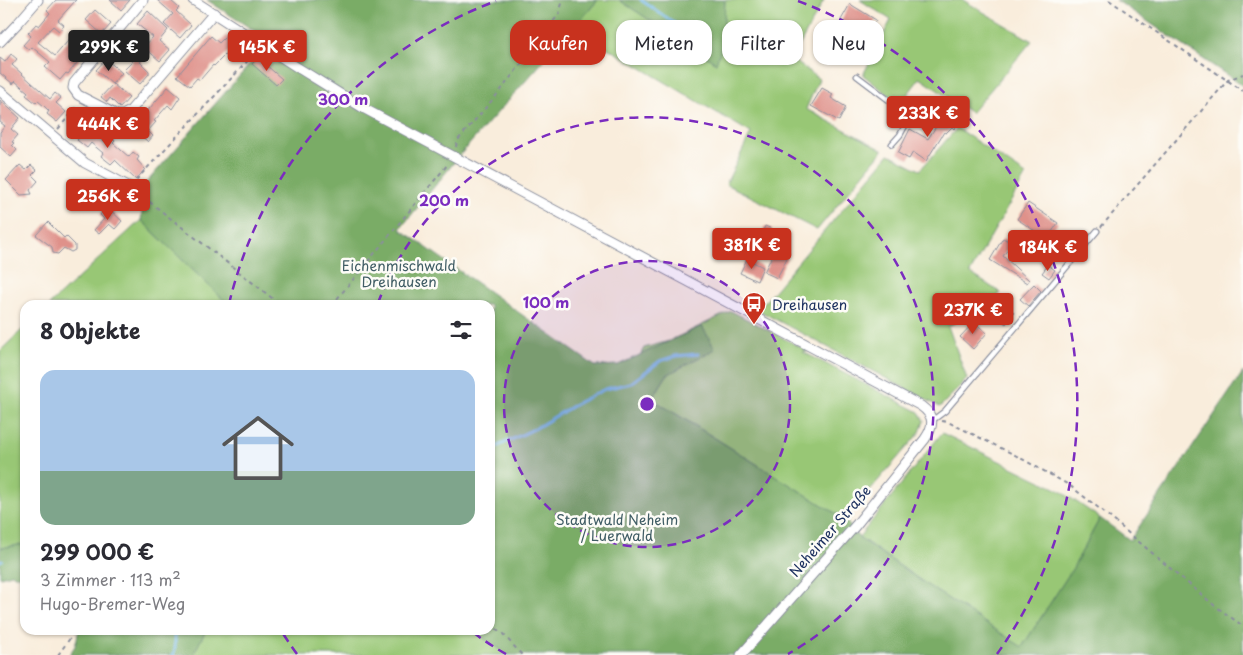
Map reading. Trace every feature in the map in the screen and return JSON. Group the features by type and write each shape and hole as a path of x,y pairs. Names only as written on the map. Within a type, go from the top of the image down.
{"street":[{"path":"0,42 38,0"},
{"path":"143,0 74,83 75,92 84,99 117,115 123,115 130,111 214,13"},
{"path":"193,0 364,108 921,406 929,413 933,420"},
{"path":"0,91 85,163 130,187"},
{"name":"Neheimer Straße","path":"740,655 856,525 926,439 933,420"}],"lane":[{"path":"857,76 902,110 906,124 892,144"},
{"path":"933,420 945,411 1097,231"}],"path":[{"path":"336,300 454,156 457,141 501,90 559,14 563,0"},
{"path":"1109,0 1243,91"},
{"path":"262,45 130,187 274,300"},
{"path":"1097,231 1228,80 1243,74"},
{"path":"52,136 84,99"},
{"path":"933,420 948,422 1015,455 1069,485 1220,610 1243,626"},
{"path":"495,628 522,655"},
{"path":"58,655 72,635"}],"green space":[{"name":"Stadtwald Neheim / Luerwald","path":"207,0 598,0 580,20 510,20 510,65 540,65 465,149 400,229 595,366 618,365 702,326 715,349 667,375 652,399 845,519 859,538 1022,647 1073,568 1100,518 1130,540 1243,372 1243,655 509,655 479,635 495,635 495,300 224,300 141,220 146,183 270,41"},
{"path":"598,0 619,0 650,20 616,20 616,53 606,47 606,20 581,20"},
{"path":"619,0 725,1 724,20 722,20 722,46 716,63 712,60 712,20 650,20"},
{"path":"723,0 824,0 803,39 803,20 722,20 725,2"},
{"path":"860,0 963,0 1032,41 971,113 920,78 900,104 863,75 868,65 884,65 884,34 891,20"},
{"path":"1116,0 1243,0 1243,86"},
{"path":"722,22 722,65 800,65 819,79 806,109 883,150 817,230 726,184 751,133 636,65 712,65 712,60 716,63"},
{"path":"957,128 1026,175 970,273 1001,293 981,311 948,326 967,379 940,407 758,310 889,154 920,170"},
{"path":"141,220 224,300 54,300"},
{"path":"731,311 808,351 803,352 919,412 924,421 920,432 845,519 652,399 667,375 665,367 495,622 644,348 669,341"},
{"path":"20,332 20,545 0,548 0,351"},
{"path":"942,433 1059,490 1100,518 1073,568 1022,647 930,587 859,537"},
{"path":"20,545 20,576 12,574 0,577 0,548"},
{"path":"78,635 203,635 193,655 69,655 75,646"},
{"path":"203,635 479,635 509,655 193,655"}],"building":[{"path":"56,0 76,0 58,20 64,25 59,31 53,26 38,42 55,56 74,34 89,48 68,74 66,73 60,80 45,67 50,62 32,47 29,50 23,45 31,36 28,33 36,24 39,26 50,13 47,10"},
{"path":"110,0 130,0 121,10"},
{"path":"157,0 170,0 179,8 176,11 191,25 180,38 164,24 173,14"},
{"path":"850,4 876,20 841,20"},
{"path":"95,10 111,24 102,34 86,20"},
{"path":"148,11 168,30 159,41 170,50 160,61 144,47 153,37 137,24"},
{"path":"211,36 219,43 226,36 249,55 243,62 230,50 200,80 197,78 190,86 177,76"},
{"path":"127,38 146,55 140,62 149,71 149,74 140,84 124,70 133,61 117,47"},
{"path":"11,54 17,59 12,65 50,99 55,93 61,98 56,103 66,112 57,122 47,114 49,111 44,106 38,101 36,103 26,95 28,92 15,81 13,84 0,73 0,58 5,62"},
{"path":"258,58 282,79 276,85 252,64"},
{"path":"106,59 122,73 112,84 96,70"},
{"path":"113,84 129,98 120,108 110,98 107,102 101,97"},
{"path":"168,87 180,97 172,109 168,105 154,121 156,122 148,131 153,136 148,142 135,130 140,125 137,123"},
{"path":"822,88 833,94 831,98 846,107 839,121 811,106"},
{"path":"0,100 20,118 11,129 18,135 12,142 14,143 12,145 17,150 11,157 0,147 0,132 5,126 0,122"},
{"path":"949,110 961,121 954,129 952,127 946,133 944,132 926,161 913,152 909,159 898,153 910,129 928,139"},
{"path":"78,114 90,124 85,125 104,142 109,136 115,141 113,143 129,157 133,152 139,157 137,160 145,169 136,180 115,160 111,164 101,156 103,153 91,143 87,148 77,140 80,137 74,132 79,126 73,121"},
{"path":"20,165 26,170 31,165 37,170 32,175 38,181 30,190 32,194 21,195 6,180"},
{"path":"1028,203 1058,223 1047,239 1017,219"},
{"path":"107,207 122,221 115,229 109,224 99,234 94,230 104,219 100,215"},
{"path":"48,222 64,238 66,236 75,245 75,250 71,252 64,248 58,254 53,253 52,247 36,235"},
{"path":"765,226 772,229 769,237 762,233"},
{"path":"1003,238 1012,243 1003,256 1029,280 1027,283 990,260"},
{"path":"776,248 789,254 777,278 764,272"},
{"path":"747,259 763,267 757,281 740,273"},
{"path":"1048,265 1055,270 1049,278 1042,273"},
{"path":"1034,284 1041,291 1028,306 1020,299"},
{"path":"1000,302 1014,312 1006,324 992,314"},
{"path":"974,322 987,333 973,349 960,337"}],"waterway":[{"path":"641,0 670,20"},
{"path":"495,448 536,428 605,389 631,383 660,361 676,356 698,354"},
{"path":"173,655 175,635"}],"place":[{"name":"Dreihausen","path":"754,325"}],"park label":[{"name":"Eichenmischwald Dreihausen","path":"399,274"}]}
